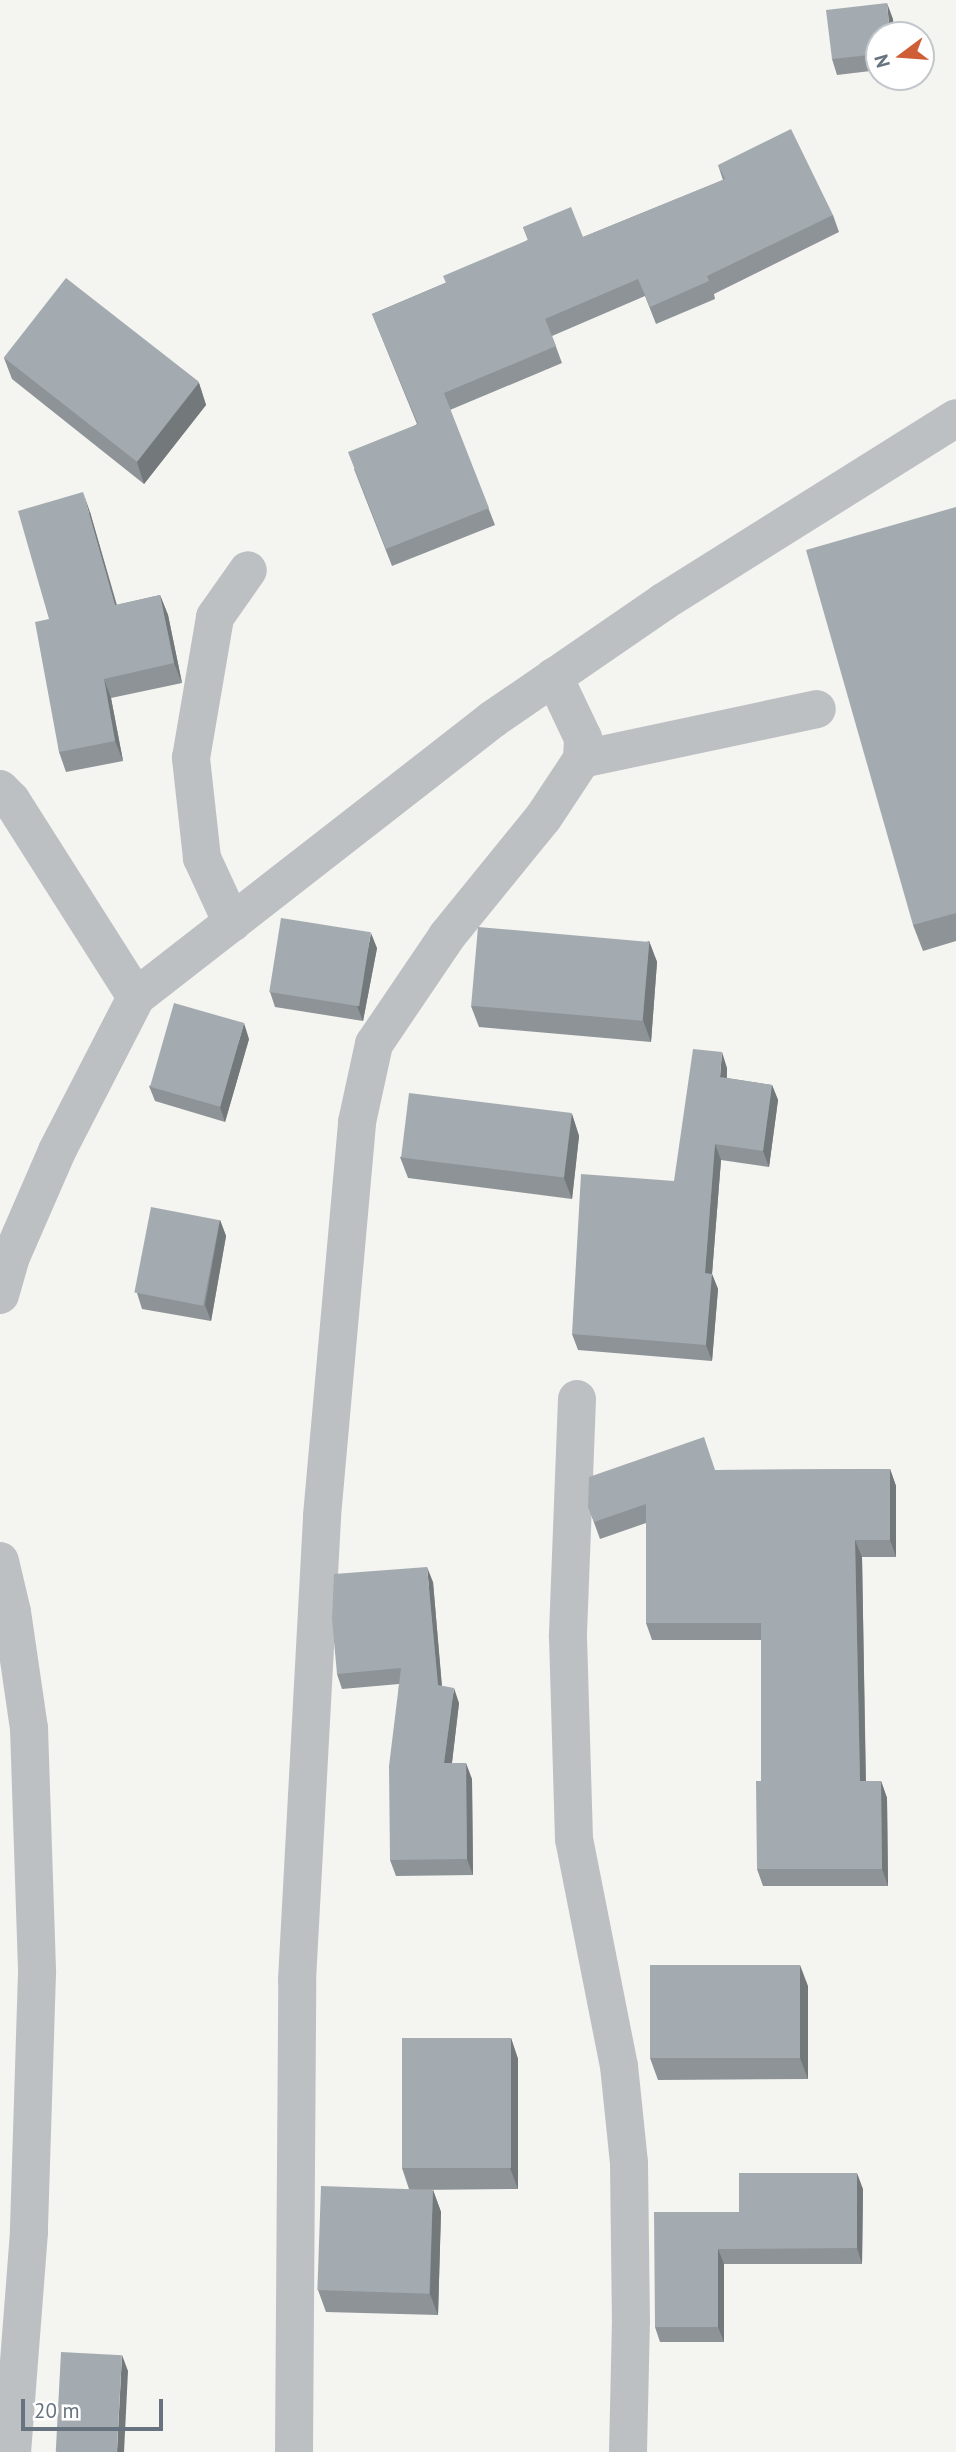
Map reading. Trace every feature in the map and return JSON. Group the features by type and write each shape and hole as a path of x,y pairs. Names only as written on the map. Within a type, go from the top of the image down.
{"street":[{"path":"0,1295 10,1257 49,1170 136,996 493,719 663,602 956,418"},
{"path":"232,923 202,858 191,758 215,617 248,570"},
{"path":"294,2452 297,1980 322,1516 357,1122 374,1044 447,936 543,818 582,759 583,738 554,677"},
{"path":"582,759 817,709"},
{"path":"0,789 11,800 136,996"},
{"path":"577,1399 568,1637 574,1839 618,2066 629,2163 631,2320 628,2452"},
{"path":"0,1561 12,1612 12,1697 34,1818 37,1973 29,2232 12,2452"}],"building":[{"path":"887,3 889,21 865,21 865,55 832,59 826,10"},
{"path":"791,129 833,215 707,276 709,281 650,307 638,279 545,319 556,346 444,393 489,508 386,549 348,452 418,424 372,314 446,283 443,276 528,240 523,227 571,207 583,237 725,179 718,165"},
{"path":"66,278 199,382 137,462 4,358"},
{"path":"83,492 115,605 160,595 174,663 104,679 115,741 59,752 35,622 49,619 18,511"},
{"path":"956,507 956,913 913,925 806,550"},
{"path":"281,918 371,932 359,1006 269,992"},
{"path":"478,927 649,942 642,1021 471,1006"},
{"path":"174,1003 244,1023 220,1107 150,1087"},
{"path":"693,1049 722,1052 720,1077 772,1085 763,1151 715,1144 705,1273 712,1274 706,1345 572,1334 581,1174 674,1181"},
{"path":"409,1093 572,1113 564,1178 401,1158"},
{"path":"151,1207 220,1220 203,1306 134,1292"},
{"path":"704,1437 715,1470 890,1469 890,1540 855,1540 860,1781 881,1781 882,1869 757,1869 756,1781 761,1781 761,1623 646,1623 646,1504 594,1522 588,1506 589,1477"},
{"path":"427,1567 438,1685 454,1688 444,1763 466,1763 467,1859 390,1860 389,1766 401,1668 337,1674 332,1619 334,1574"},
{"path":"650,1965 800,1965 800,2058 650,2058"},
{"path":"402,2038 511,2038 511,2168 402,2168"},
{"path":"739,2173 857,2173 857,2248 718,2249 718,2327 655,2327 654,2212 739,2212"},
{"path":"321,2186 433,2190 429,2294 317,2290"},
{"path":"61,2352 122,2355 117,2452 56,2452"}]}
